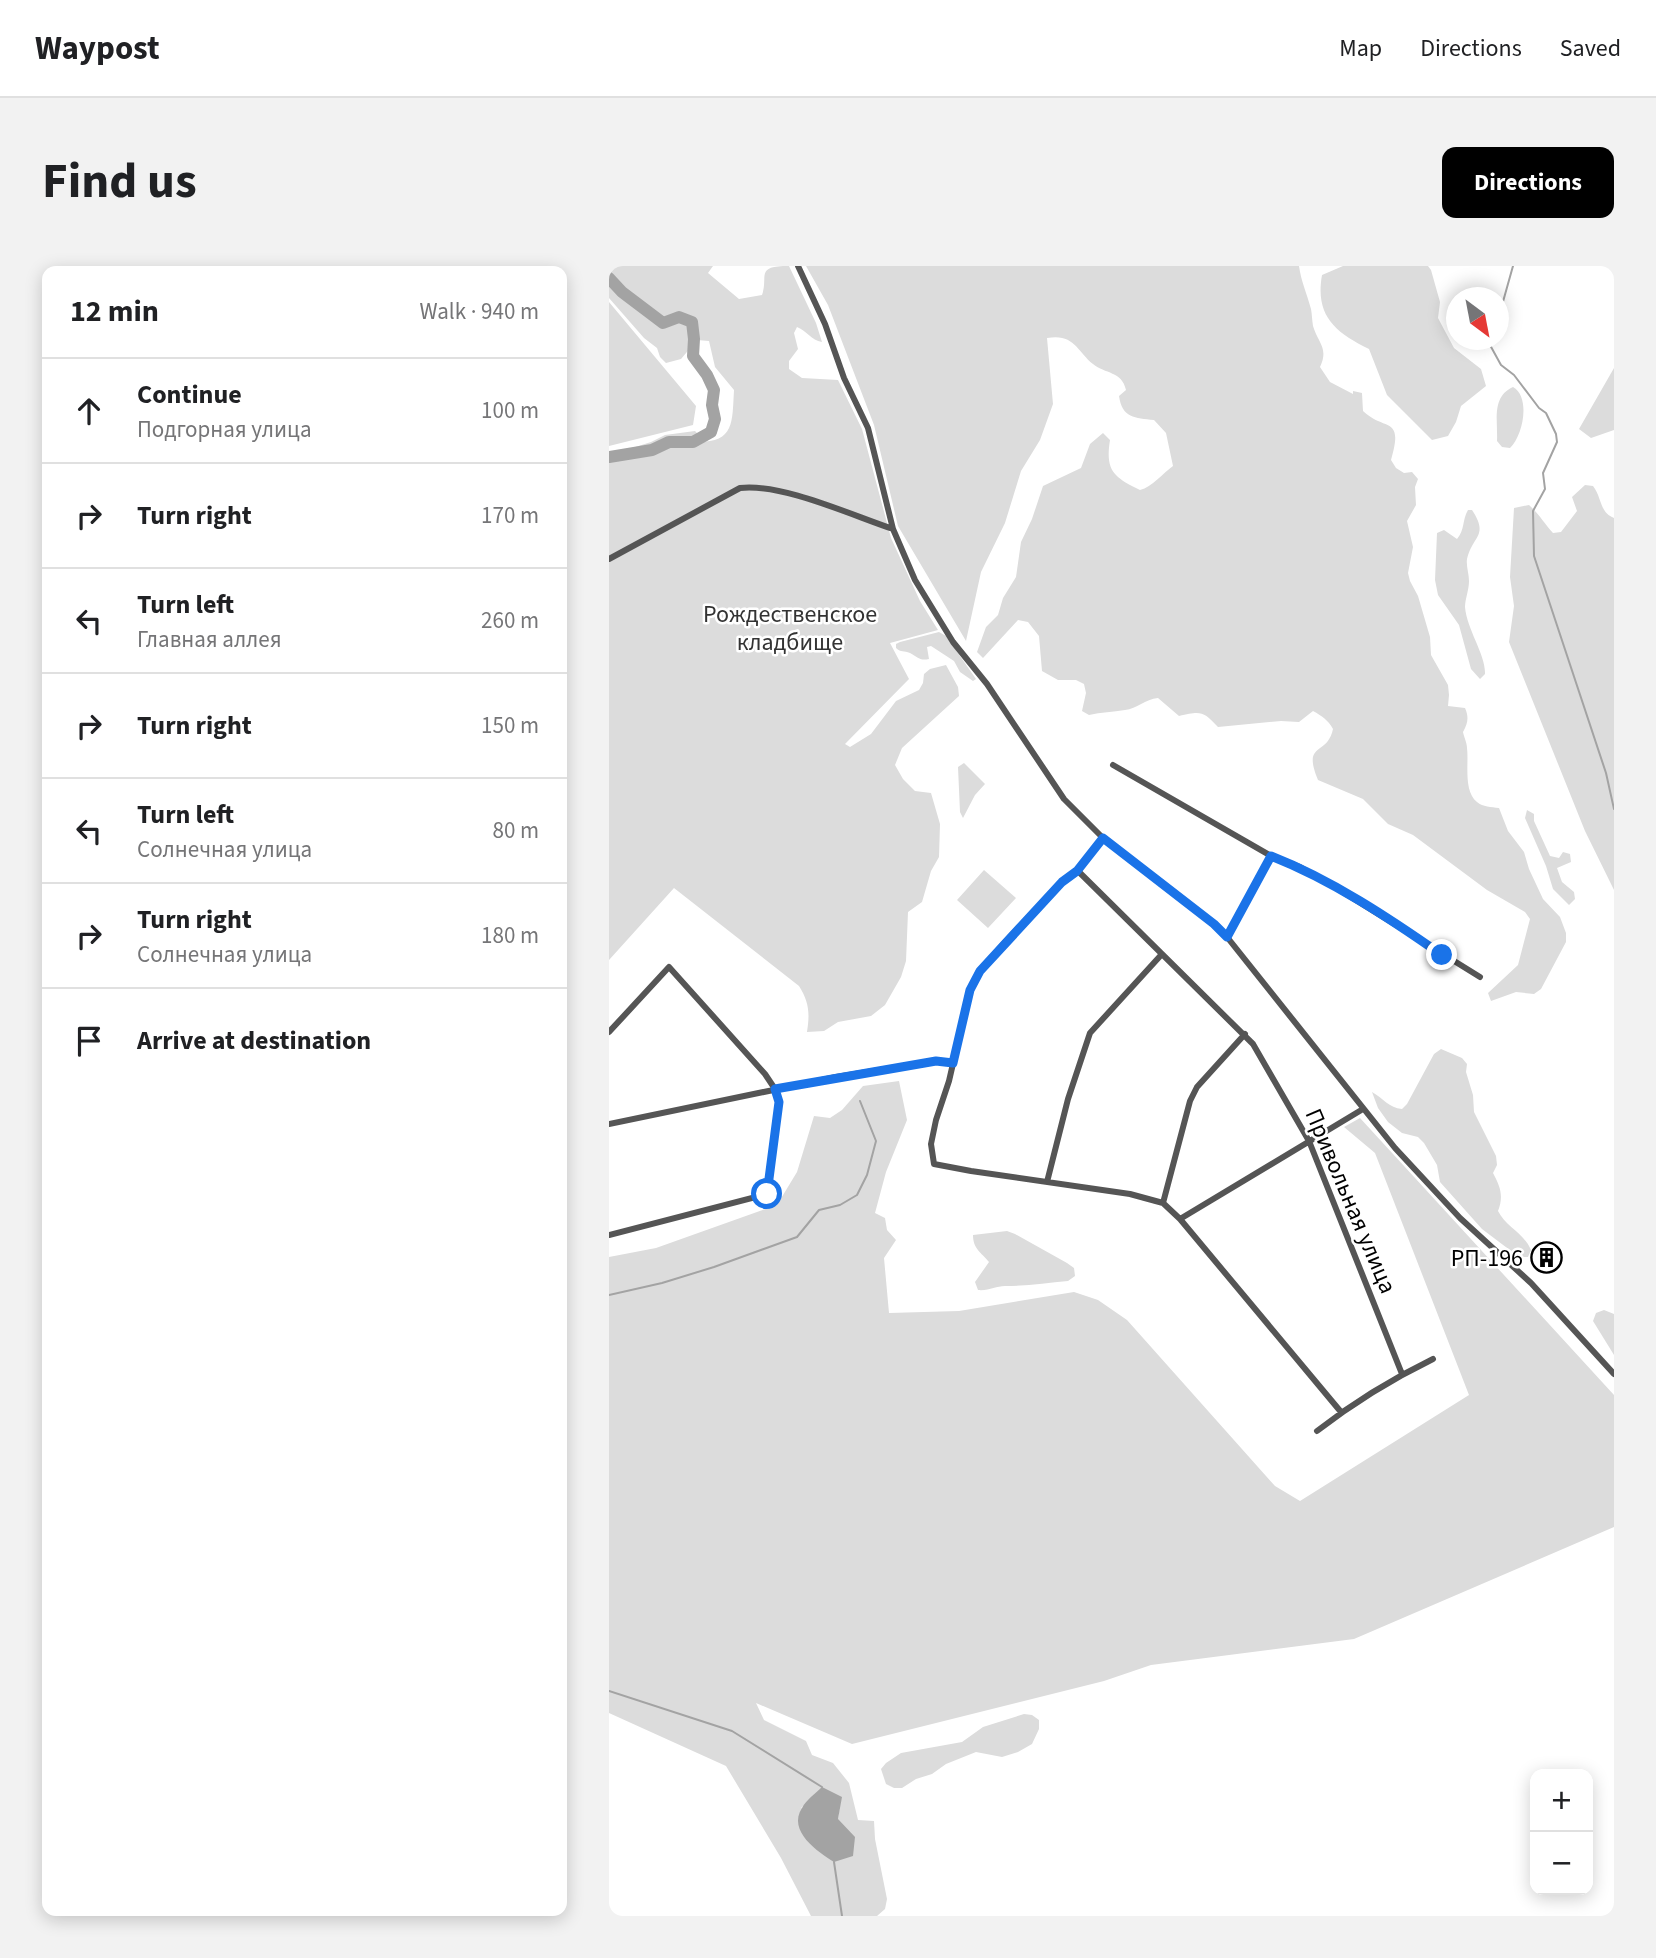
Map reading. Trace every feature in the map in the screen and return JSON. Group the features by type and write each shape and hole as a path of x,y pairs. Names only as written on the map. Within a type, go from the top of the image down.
{"street":[{"path":"798,266 825,324 844,378 868,428 893,529 915,580 953,642 987,684 1064,799 1103,838 1227,937 1363,1109 1423,1179 1460,1218 1513,1265 1614,1374"},
{"path":"609,559 740,488 753,486 775,488 893,529"},
{"path":"1113,765 1271,856 1300,867 1333,886 1480,977"},
{"path":"1103,838 1077,871 1062,882 980,971 970,990 931,1144 935,1164 1130,1194 1163,1203 1180,1219 1341,1412"},
{"path":"1227,937 1271,856"},
{"name":"Привольная улица","path":"1077,871 1253,1044 1310,1141 1402,1374"},
{"path":"1047,1182 1068,1099 1090,1033 1161,954"},
{"path":"609,1032 670,967 765,1074 775,1089 779,1102 767,1194 609,1235"},
{"path":"1163,1203 1196,1087 1245,1034"},
{"path":"609,1124 775,1089 936,1061 953,1063"},
{"path":"1180,1219 1363,1109"},
{"path":"1317,1431 1341,1412 1402,1374 1433,1359"}],"green space":[{"name":"Рождественское кладбище","path":"609,266 713,266 708,273 739,299 762,295 767,270 789,266 822,342 797,327 794,333 798,349 789,361 789,369 802,378 838,380 862,429 891,538 920,601 938,630 890,643 909,679 845,744 850,747 871,734 896,701 919,690 924,674 930,669 946,665 958,687 959,696 902,748 895,765 903,779 915,791 931,793 940,824 939,857 931,871 922,902 908,912 906,961 901,977 885,1005 871,1016 838,1022 824,1031 807,1032 808,1008 799,986 674,888 609,960 609,463 629,449 665,435 695,431 701,437 695,442 718,439 729,429 734,390 715,367 709,341 697,340 681,359 666,363 657,348 644,338 609,298"},
{"path":"806,266 1299,266 1313,326 1323,350 1320,367 1330,382 1353,394 1353,391 1362,393 1363,411 1394,430 1391,460 1396,468 1404,473 1412,472 1418,479 1415,487 1416,505 1407,521 1413,547 1408,573 1430,637 1431,655 1448,685 1448,706 1465,708 1466,711 1467,720 1463,732 1467,746 1470,791 1479,804 1499,808 1508,831 1524,852 1543,899 1560,917 1566,933 1566,942 1541,989 1534,994 1516,992 1491,1001 1488,993 1518,965 1530,919 1525,912 1487,890 1413,835 1388,824 1363,799 1318,780 1314,768 1314,754 1330,738 1333,729 1313,711 1299,722 1281,721 1218,727 1201,714 1179,716 1158,698 1129,709 1089,715 1082,711 1086,693 1084,684 1076,680 1058,680 1042,671 1039,636 1028,622 1018,620 983,658 977,652 986,627 998,615 1003,598 1016,577 1021,542 1043,486 1081,468 1090,444 1103,433 1110,440 1109,459 1113,472 1140,490 1173,466 1166,433 1154,420 1126,413 1119,396 1126,390 1121,379 1093,364 1069,341 1056,337 1047,338 1053,404 1040,440 1021,471 1005,523 981,572 966,641 898,526 874,425 828,305"},
{"path":"1343,266 1428,266 1440,302 1438,318 1446,333 1446,350 1457,350 1481,369 1486,386 1461,406 1448,436 1432,440 1387,395 1369,349 1337,329 1325,312 1321,301 1322,275"},
{"path":"609,302 696,406 693,425 609,446"},
{"path":"1614,368 1614,430 1591,438 1579,429"},
{"path":"1513,387 1522,399 1523,417 1518,435 1510,448 1502,447 1497,441 1497,418 1501,397"},
{"path":"1585,485 1593,486 1603,508 1614,518 1614,890 1585,831 1509,642 1514,606 1510,577 1514,508 1529,505 1553,533 1561,532 1577,511 1572,497"},
{"path":"1468,510 1472,510 1479,525 1478,535 1467,559 1469,581 1465,607 1485,667 1485,674 1480,679 1471,669 1459,625 1438,595 1435,580 1437,533 1444,530 1457,539"},
{"path":"939,632 946,636 976,679 973,681 960,672 954,661 931,646 927,647 929,659 921,659 896,648 896,644 900,642"},
{"path":"964,763 985,784 975,795 963,818 960,812 958,767"},
{"path":"1527,810 1534,814 1534,821 1550,856 1559,858 1563,852 1570,854 1571,862 1557,868 1562,882 1574,892 1575,899 1569,905 1553,889 1525,818"},
{"path":"984,870 1016,898 988,928 957,900"},
{"path":"1441,1049 1462,1058 1467,1064 1466,1072 1473,1095 1474,1112 1496,1156 1497,1165 1493,1173 1500,1191 1498,1211 1528,1244 1531,1250 1528,1257 1519,1257 1482,1229 1440,1182 1437,1165 1424,1143 1418,1137 1402,1133 1388,1122 1378,1108 1372,1092 1390,1105 1402,1109 1434,1054"},
{"path":"899,1081 907,1120 886,1172 875,1213 885,1218 887,1230 896,1240 884,1258 889,1313 959,1311 1074,1292 1098,1300 1127,1320 1275,1486 1300,1501 1469,1395 1375,1153 1344,1127 1360,1118 1614,1395 1614,1527 1354,1639 1151,1665 1104,1681 852,1744 756,1703 764,1720 806,1741 812,1755 833,1763 849,1783 858,1820 874,1821 887,1899 885,1909 877,1916 811,1916 781,1858 726,1766 609,1713 609,1257 656,1248 777,1205 797,1172 814,1116 830,1118 842,1110 863,1086","holes":["841,1798 838,1819 801,1808 811,1799"]},
{"path":"1007,1231 1067,1263 1074,1268 1075,1276 1068,1281 978,1290 975,1282 989,1262 976,1247 973,1235"},
{"path":"1604,1310 1614,1314 1614,1355 1593,1321 1596,1313"},
{"path":"1024,1714 1039,1720 1039,1729 1032,1744 1018,1752 1002,1757 976,1752 946,1764 902,1788 886,1784 881,1769 901,1753 962,1742 983,1727"}],"shaded area":[{"path":"822,1787 842,1797 838,1819 855,1837 853,1856 834,1862 806,1840 798,1825 798,1817 804,1805"}],"waterway":[{"path":"1507,287 1513,266"},
{"path":"609,278 622,292 663,323 679,317 692,322 693,356 714,390 712,405 715,419 711,432 693,442 669,442 652,450 609,457"},
{"path":"1493,350 1501,365 1514,375 1539,408 1546,413 1556,434 1557,442 1543,473 1545,489 1533,511 1534,556 1606,773 1614,809"},
{"path":"609,1295 714,1267 797,1237 819,1210 840,1205 857,1195 867,1175 876,1141 860,1101"},
{"path":"609,1691 732,1731 822,1787"},
{"path":"834,1862 842,1916"}],"place":[{"name":"РП-196","path":"1546,1258"}],"route":[{"path":"767,1194 779,1102 775,1089 936,1061 953,1063 970,990 980,971 1062,882 1077,871 1103,838 1227,937 1271,856 1300,867 1333,886 1442,955"}]}
